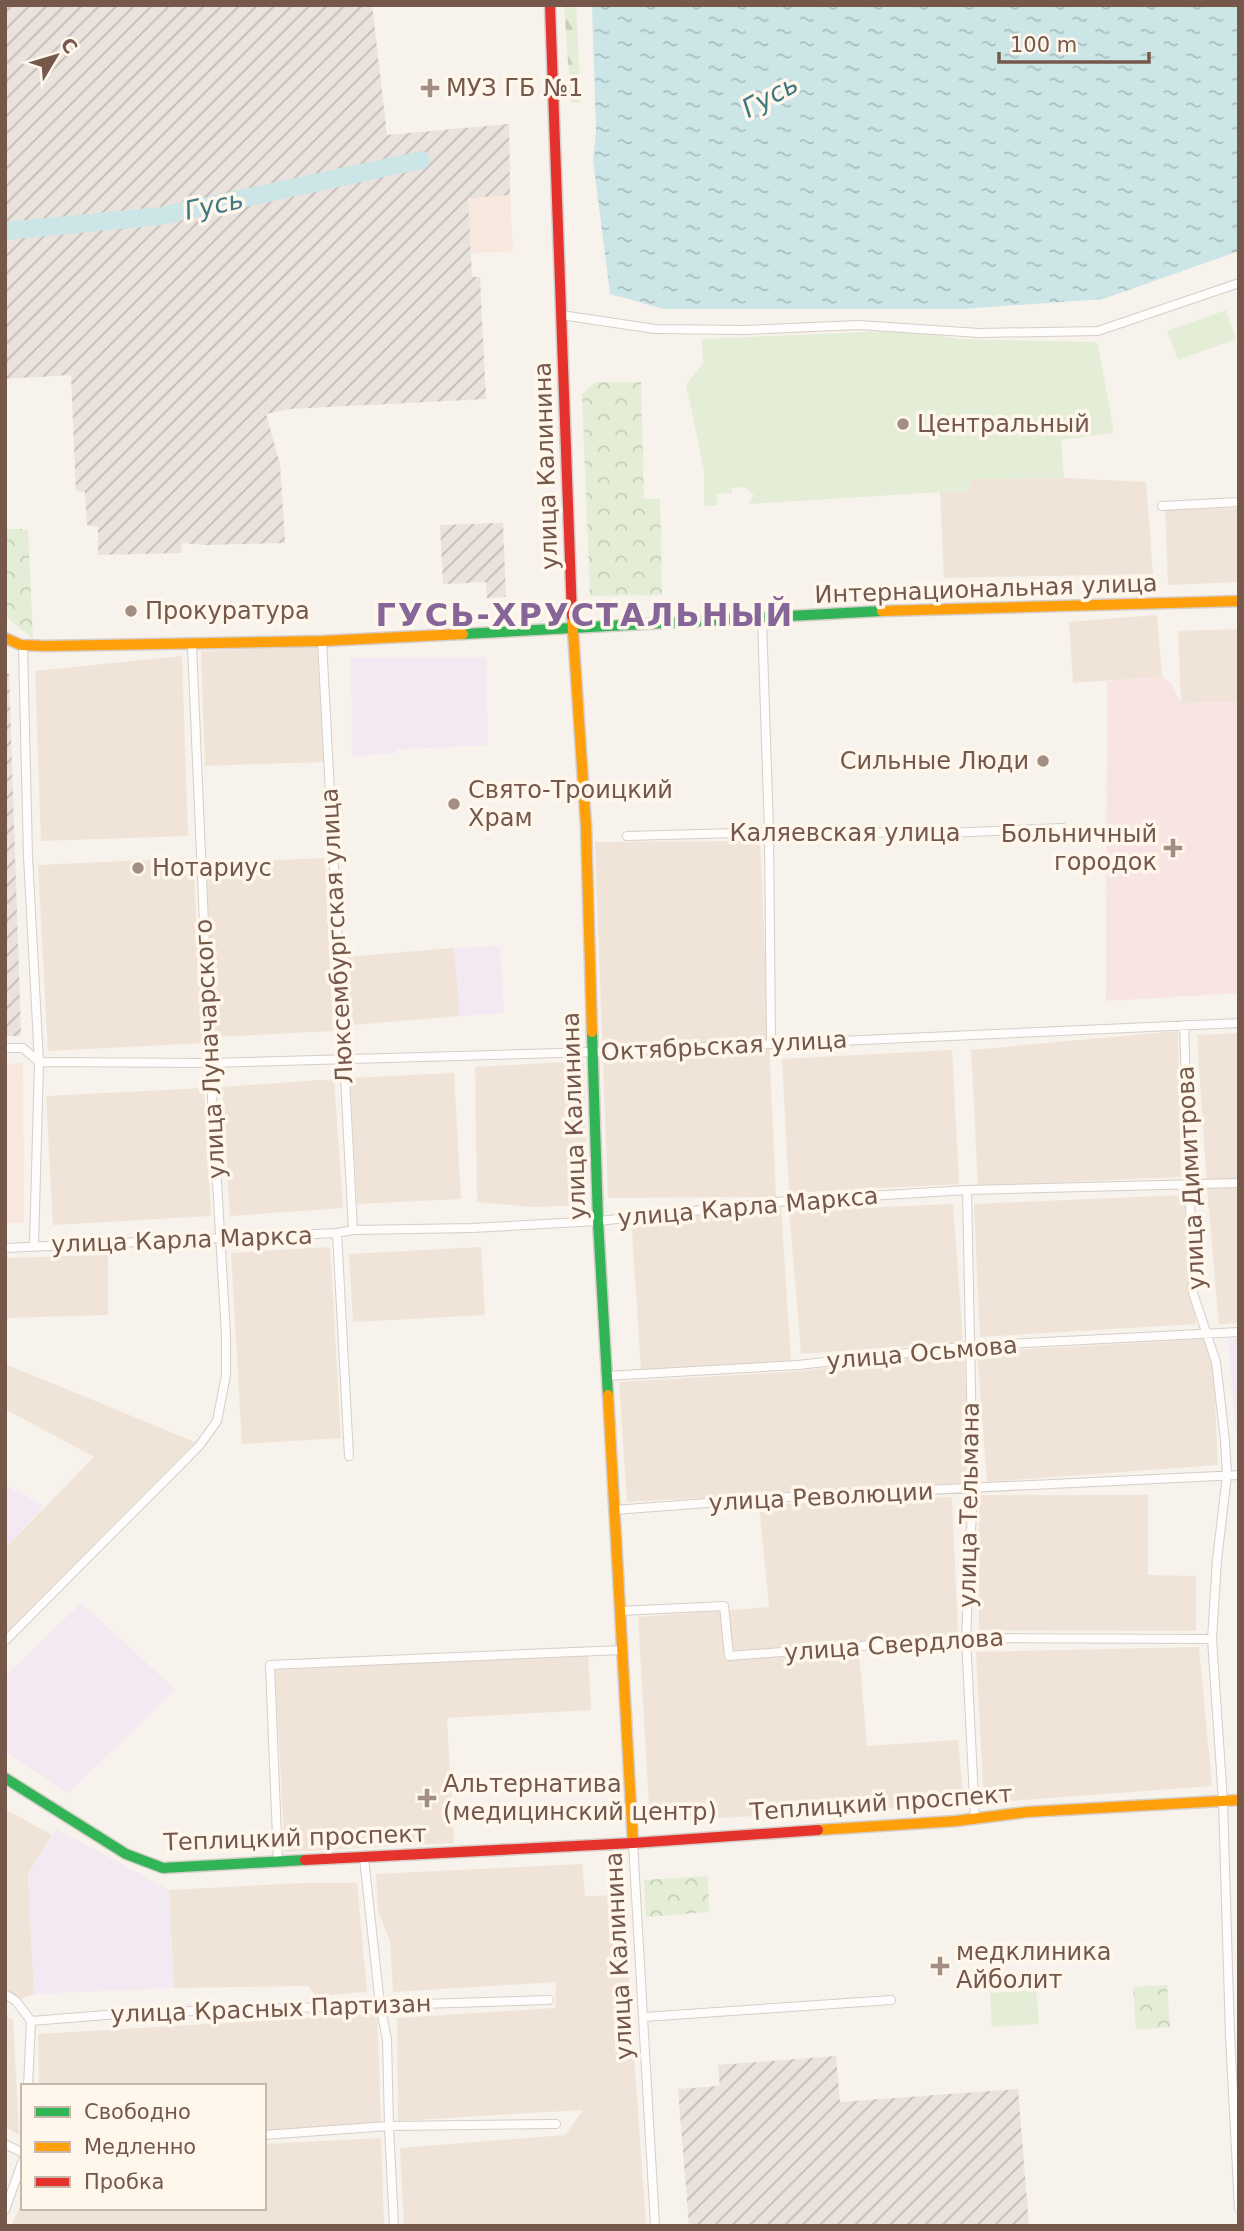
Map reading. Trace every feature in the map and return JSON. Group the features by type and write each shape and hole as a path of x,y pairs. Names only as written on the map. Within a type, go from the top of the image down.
{"main road":[{"name":"улица Калинина","path":"550,5 573,628 586,818 598,1221 634,1843"},
{"name":"Интернациональная улица","path":"23,646 322,641 888,611 1239,601"},
{"path":"5,638 23,646"},
{"name":"Теплицкий проспект","path":"5,1778 126,1854 163,1868 634,1843 975,1819 1027,1812 1239,1800"}],"street":[{"path":"561,315 655,329 746,330 858,325 979,333 1098,331 1239,283"},
{"path":"1162,506 1239,502"},
{"path":"762,619 769,832 771,1043"},
{"name":"Люксембургская улица","path":"322,641 353,1230"},
{"name":"улица Луначарского","path":"5,1641 199,1446 217,1421 226,1375 221,1238 209,1063 192,645"},
{"path":"23,646 28,856 39,1062 34,1246"},
{"name":"Каляевская улица","path":"628,836 769,832 946,833 1063,828"},
{"name":"Октябрьская улица","path":"5,1048 23,1048 39,1062 209,1063 594,1052 1239,1023"},
{"name":"улица Димитрова","path":"1184,1025 1193,1293 1216,1362 1227,1475 1217,1560 1212,1639 1223,1801 1239,2208"},
{"name":"улица Карла Маркса","path":"5,1248 337,1233 353,1230 472,1228 598,1221 787,1201 967,1190 1239,1183"},
{"name":"улица Тельмана","path":"967,1190 973,1489 966,1638 975,1819"},
{"path":"337,1233 349,1455"},
{"name":"улица Осьмова","path":"606,1376 797,1365 970,1346 1239,1332"},
{"name":"улица Революции","path":"614,1510 802,1496 1239,1475"},
{"name":"улица Свердлова","path":"620,1611 724,1606 729,1656 966,1638 1212,1639"},
{"path":"278,1862 270,1665 622,1650"},
{"name":"улица Калинина","path":"634,1843 655,2226"},
{"path":"364,1858 380,2005 387,2039 388,2126 394,2226"},
{"path":"1228,1979 1239,1979"},
{"path":"5,1994 16,2001 31,2021 28,2084"},
{"name":"улица Красных Партизан","path":"31,2021 131,2013 549,2000"},
{"path":"644,2017 891,2000"},
{"path":"266,2135 388,2126 556,2124"},
{"path":"5,2144 21,2152"},
{"path":"5,2210 21,2166"}],"shaded area":[{"path":"5,5 372,5 387,135 509,124 510,195 468,198 472,277 480,277 486,399 290,409 266,414 280,464 285,543 182,543 181,553 98,555 98,527 87,525 85,492 76,491 71,375 5,379"},
{"path":"510,195 513,251 471,253 468,197"},
{"path":"1064,478 1146,482 1153,574 944,578 940,492 969,492 971,479"},
{"path":"1239,508 1239,582 1168,585 1165,509"},
{"path":"503,523 506,597 487,598 486,582 443,584 440,525"},
{"path":"1157,615 1162,677 1073,683 1069,622"},
{"path":"1239,629 1239,702 1181,703 1178,631"},
{"path":"317,647 324,762 205,766 201,651"},
{"path":"182,656 188,836 41,841 35,671"},
{"path":"486,657 488,745 407,749 397,750 395,753 352,756 351,658"},
{"path":"5,672 9,674 21,1036 5,1036"},
{"name":"Больничный городок","path":"1162,677 1171,683 1181,703 1239,702 1239,993 1106,1001 1107,681"},
{"path":"760,841 776,1197 608,1198 595,842"},
{"path":"193,858 203,1043 48,1051 38,865"},
{"path":"325,858 333,1031 215,1037 206,863"},
{"path":"500,946 504,1013 460,1016 454,948"},
{"path":"454,948 460,1016 352,1025 347,957"},
{"path":"1178,1031 1181,1177 978,1186 971,1050"},
{"path":"1239,1033 1239,1323 1219,1324 1197,1035"},
{"path":"952,1050 959,1184 789,1193 782,1059"},
{"path":"584,1061 588,1205 532,1207 477,1202 475,1067"},
{"path":"23,1063 24,1223 5,1223 5,1064"},
{"path":"454,1073 461,1199 357,1204 350,1078"},
{"path":"334,1079 343,1208 230,1216 222,1087"},
{"path":"204,1088 211,1216 53,1225 46,1096"},
{"path":"1184,1195 1196,1324 980,1337 974,1204"},
{"path":"953,1204 963,1342 801,1354 789,1211"},
{"path":"781,1206 791,1361 641,1370 631,1216"},
{"path":"330,1247 341,1438 242,1444 231,1253"},
{"path":"481,1247 485,1315 353,1322 349,1254"},
{"path":"108,1255 108,1315 5,1318 5,1258"},
{"path":"1239,1338 1239,1466 1228,1339"},
{"path":"1205,1339 1213,1364 1218,1465 987,1482 977,1352"},
{"path":"964,1352 970,1483 627,1502 619,1382 789,1372"},
{"path":"5,1364 195,1442 5,1634 5,1548 94,1457 5,1409"},
{"path":"5,1485 44,1506 5,1548"},
{"path":"979,1495 1148,1495 1148,1575 1196,1576 1196,1631 979,1630"},
{"path":"952,1497 958,1634 858,1642 867,1746 958,1740 964,1804 650,1822 638,1617 769,1607 759,1505"},
{"path":"81,1603 175,1689 69,1793 5,1752 5,1676"},
{"path":"1199,1647 1212,1786 984,1803 976,1652"},
{"path":"588,1653 591,1710 447,1718 454,1843 285,1852 275,1670"},
{"path":"5,1809 52,1835 28,1874 34,1994 16,2001 5,1995"},
{"path":"57,1829 169,1890 174,1988 34,1994 28,1874"},
{"path":"582,1864 585,1896 623,1895 646,2226 404,2226 400,2148 565,2135 583,2110 398,2121 397,2018 555,2008 556,1982 393,1992 390,1941 378,1911 376,1874"},
{"path":"357,1883 367,1992 316,1996 308,1986 174,1988 169,1890"},
{"path":"377,2014 381,2123 266,2131 266,2084 39,2084 38,2034"},
{"path":"5,2015 13,2020 19,2135 5,2127"},
{"path":"836,2056 840,2102 1018,2089 1029,2226 689,2226 678,2089 720,2086 718,2065"},
{"path":"381,2138 384,2226 11,2226 21,2204 21,2210 266,2210 266,2144"}],"green space":[{"path":"564,5 576,5 581,102 571,103"},
{"path":"1226,310 1236,339 1178,360 1167,331"},
{"name":"Центральный","path":"911,330 959,339 1095,342 1098,344 1114,433 1061,440 1064,478 971,479 969,492 748,504 754,495 744,487 732,488 732,493 717,494 717,505 704,506 704,470 686,385 703,363 702,339"},
{"path":"596,382 641,382 644,499 660,499 662,595 590,596 582,394"},
{"path":"5,529 28,529 33,639 5,616"},
{"path":"708,1876 709,1912 646,1917 644,1880"},
{"path":"1167,1985 1170,2027 1136,2030 1133,1987"},
{"path":"1036,1990 1039,2024 992,2027 990,1993"}],"water":[{"path":"592,5 1239,5 1239,251 1103,299 962,309 664,309 610,294 593,160 596,131"}],"waterway":[{"name":"Гусь","path":"5,231 161,216 421,160"}],"traffic: fast":[{"path":"463,634 882,611"},
{"path":"592,1032 598,1221 608,1395"},
{"path":"5,1778 126,1854 163,1868 305,1860"}],"traffic: slow":[{"path":"882,611 1239,601"},
{"path":"572,616 586,826 592,1032"},
{"path":"5,638 21,645 46,646 322,641 463,634"},
{"path":"608,1395 633,1843"},
{"path":"818,1830 956,1821 1027,1812 1239,1800"}],"traffic: jam":[{"path":"550,5 572,616"},
{"path":"305,1860 633,1843 818,1830"}],"place":[{"name":"МУЗ ГБ №1","path":"430,88"},
{"name":"Центральный","path":"903,424"},
{"name":"Прокуратура","path":"131,611"},
{"name":"Сильные Люди","path":"1043,761"},
{"name":"Свято-Троицкий Храм","path":"454,804"},
{"name":"Больничный городок","path":"1173,848"},
{"name":"Нотариус","path":"138,868"},
{"name":"Альтернатива (медицинский центр)","path":"427,1798"},
{"name":"медклиника Айболит","path":"940,1966"}],"district":[{"name":"ГУСЬ-ХРУСТАЛЬНЫЙ","path":"585,615"}]}
